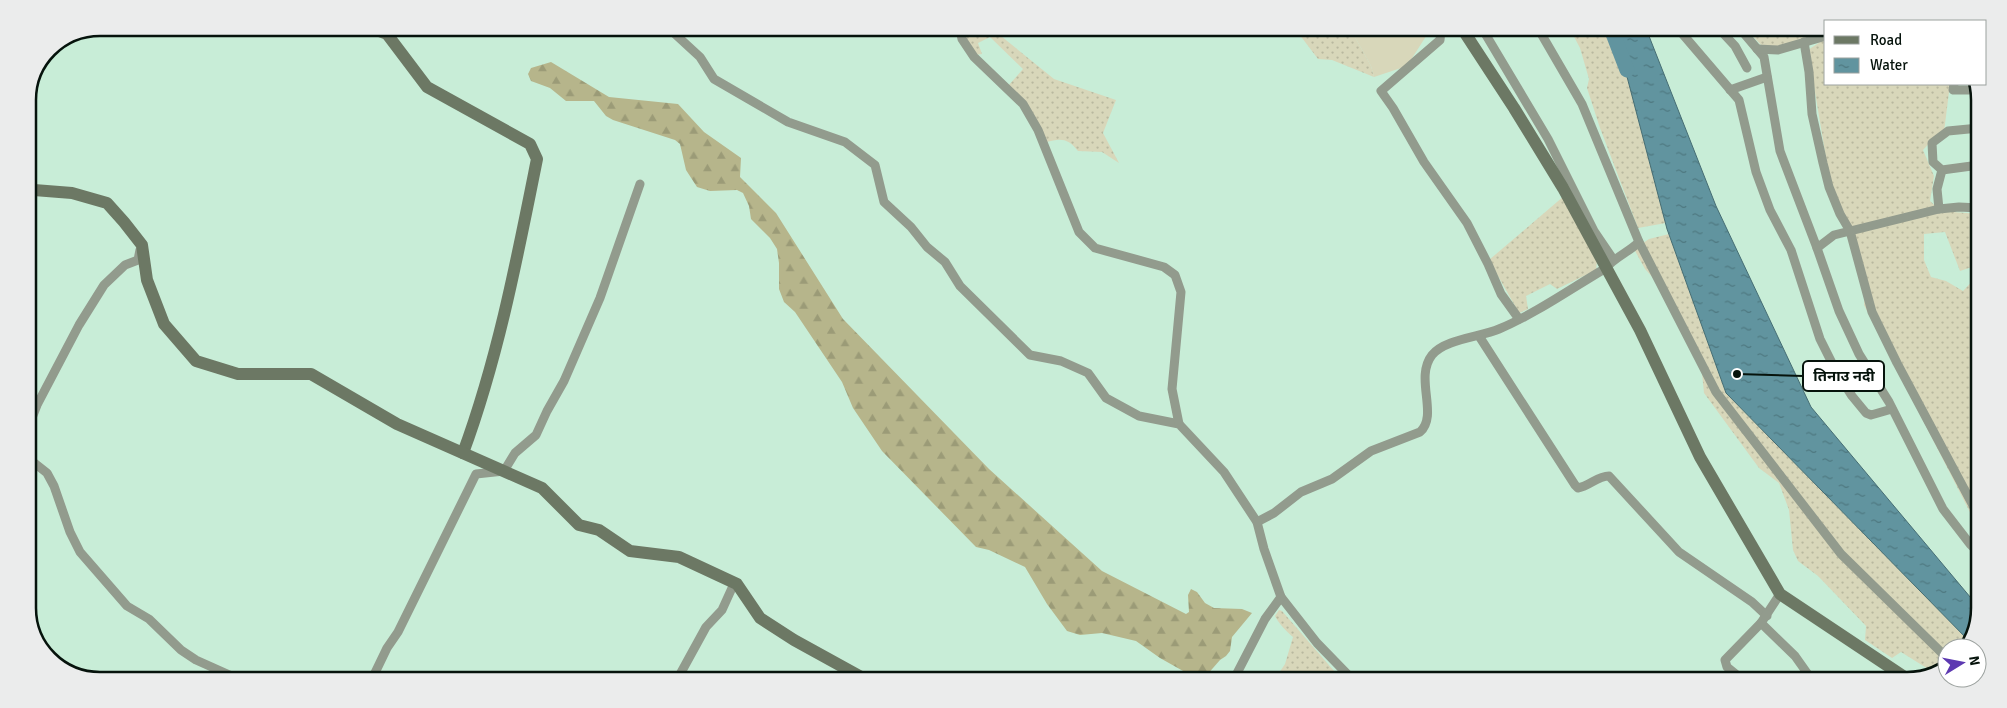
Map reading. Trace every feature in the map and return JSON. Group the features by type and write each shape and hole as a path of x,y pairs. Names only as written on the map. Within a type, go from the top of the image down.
{"street":[{"path":"390,36 427,87 530,144 537,159 513,280 481,405 462,453"},
{"path":"677,36 700,57 714,79 788,122 846,142 875,166 884,202 944,262 960,286 1030,355 1061,361 1088,373 1106,398 1139,416 1179,424"},
{"path":"961,36 974,57 1023,104 1038,130 1079,232 1095,248 1164,267 1175,275 1181,292 1172,389 1179,424 1224,472 1256,522 1281,597 1317,643 1345,672"},
{"path":"1440,36 1440,40 1381,91 1424,162 1466,224 1488,264 1501,294 1519,319"},
{"path":"1467,36 1514,108 1610,264"},
{"path":"1487,36 1548,139 1610,264 1700,457 1780,594 1897,672"},
{"path":"1542,36 1582,104 1640,242 1716,392 1841,554 1937,648"},
{"path":"1685,36 1718,73 1739,100 1756,172 1770,210 1790,250 1820,339 1844,383 1866,412 1871,415 1892,410"},
{"path":"1726,36 1735,46 1747,68"},
{"path":"1746,36 1764,57 1780,151 1818,248 1838,311 1859,354 1892,410 1944,509 1971,545"},
{"path":"1757,49 1778,50 1824,37"},
{"path":"1804,42 1809,72 1812,114 1823,163 1840,214 1850,231 1872,312 1971,504"},
{"path":"1730,90 1767,77"},
{"path":"1954,85 1953,90 1970,90"},
{"path":"1971,129 1948,131 1932,143 1933,162 1942,170 1971,166"},
{"path":"1939,210 1937,189 1942,170"},
{"path":"504,471 515,453 536,435 564,382 600,298 640,184"},
{"path":"36,190 72,193 107,203 142,245 147,280 164,324 196,361 238,374 311,374 396,424 542,488 579,524 599,530 630,550 680,557 737,584 760,618 794,640 852,672"},
{"path":"1818,248 1834,235 1939,210 1971,208"},
{"path":"1256,522 1274,513 1301,492 1332,479 1371,451 1420,432 1424,428 1427,418 1424,374 1431,357 1444,346 1500,329 1519,319 1610,264 1640,242"},
{"path":"36,408 79,325 104,285 125,265 138,260 142,245"},
{"path":"1479,336 1575,485 1578,488 1583,487 1602,476 1609,476 1679,552 1752,602 1764,620 1806,672"},
{"path":"36,464 47,473 54,486 70,532 80,552 127,606 149,619 181,650 196,660 223,672"},
{"path":"375,672 387,648 398,632 476,474 504,471"},
{"path":"681,672 706,627 722,610 732,588 737,584"},
{"path":"1733,672 1727,667 1724,660 1764,620 1780,594"},
{"path":"1238,672 1265,618 1281,597"}],"green space":[{"path":"964,36 1001,36 1054,79 1116,100 1103,133 1119,163 1102,152 1078,151 1064,140 1046,142 1008,86 1023,69 990,37 978,43 982,54 975,55"},
{"path":"1301,36 1354,36 1371,66 1374,77 1332,60 1318,59"},
{"path":"1354,36 1426,36 1407,66 1374,77 1371,66"},
{"path":"1574,36 1616,36 1666,223 1638,228 1587,88 1589,79 1580,48"},
{"path":"1753,36 1819,36 1799,47 1763,47"},
{"path":"1824,39 1824,85 1950,85 1944,132 1932,140 1923,150 1934,176 1930,201 1941,211 1971,213 1971,267 1960,271 1945,232 1924,234 1924,260 1931,277 1946,281 1963,291 1971,282 1971,514 1864,305 1865,293 1853,245 1831,188 1808,50"},
{"path":"551,62 609,97 678,104 704,132 741,158 740,177 776,213 843,319 989,469 1102,571 1186,614 1189,612 1188,595 1191,589 1197,592 1205,603 1214,608 1242,609 1252,613 1232,637 1230,651 1226,656 1210,672 1185,672 1160,658 1136,641 1102,633 1080,635 1067,631 1047,604 1025,567 989,550 976,547 882,451 853,408 842,382 795,312 784,302 779,289 777,249 770,238 751,219 749,206 743,193 737,190 710,191 697,187 686,170 680,144 675,140 613,120 606,116 594,101 566,101 550,88 531,81 528,74 531,68"},
{"path":"1564,196 1597,261 1596,270 1557,289 1550,284 1526,296 1528,309 1519,313 1489,260"},
{"path":"1669,234 1726,393 1964,636 1963,638 1937,638 1937,664 1927,668 1901,652 1892,658 1865,640 1866,626 1818,576 1798,561 1793,550 1789,510 1779,483 1759,468 1704,393 1701,363 1673,300 1645,269 1634,249 1649,239"},
{"path":"1279,610 1282,611 1335,672 1280,672 1285,664 1293,637 1275,616"}],"water":[{"path":"1616,36 1649,36 1716,206 1811,407 1971,598 1970,621 1964,636 1726,393 1667,229"}],"waterway":[{"path":"1614,36 1627,70"}],"place":[{"name":"तिनाउ नदी","path":"1737,374"}]}
